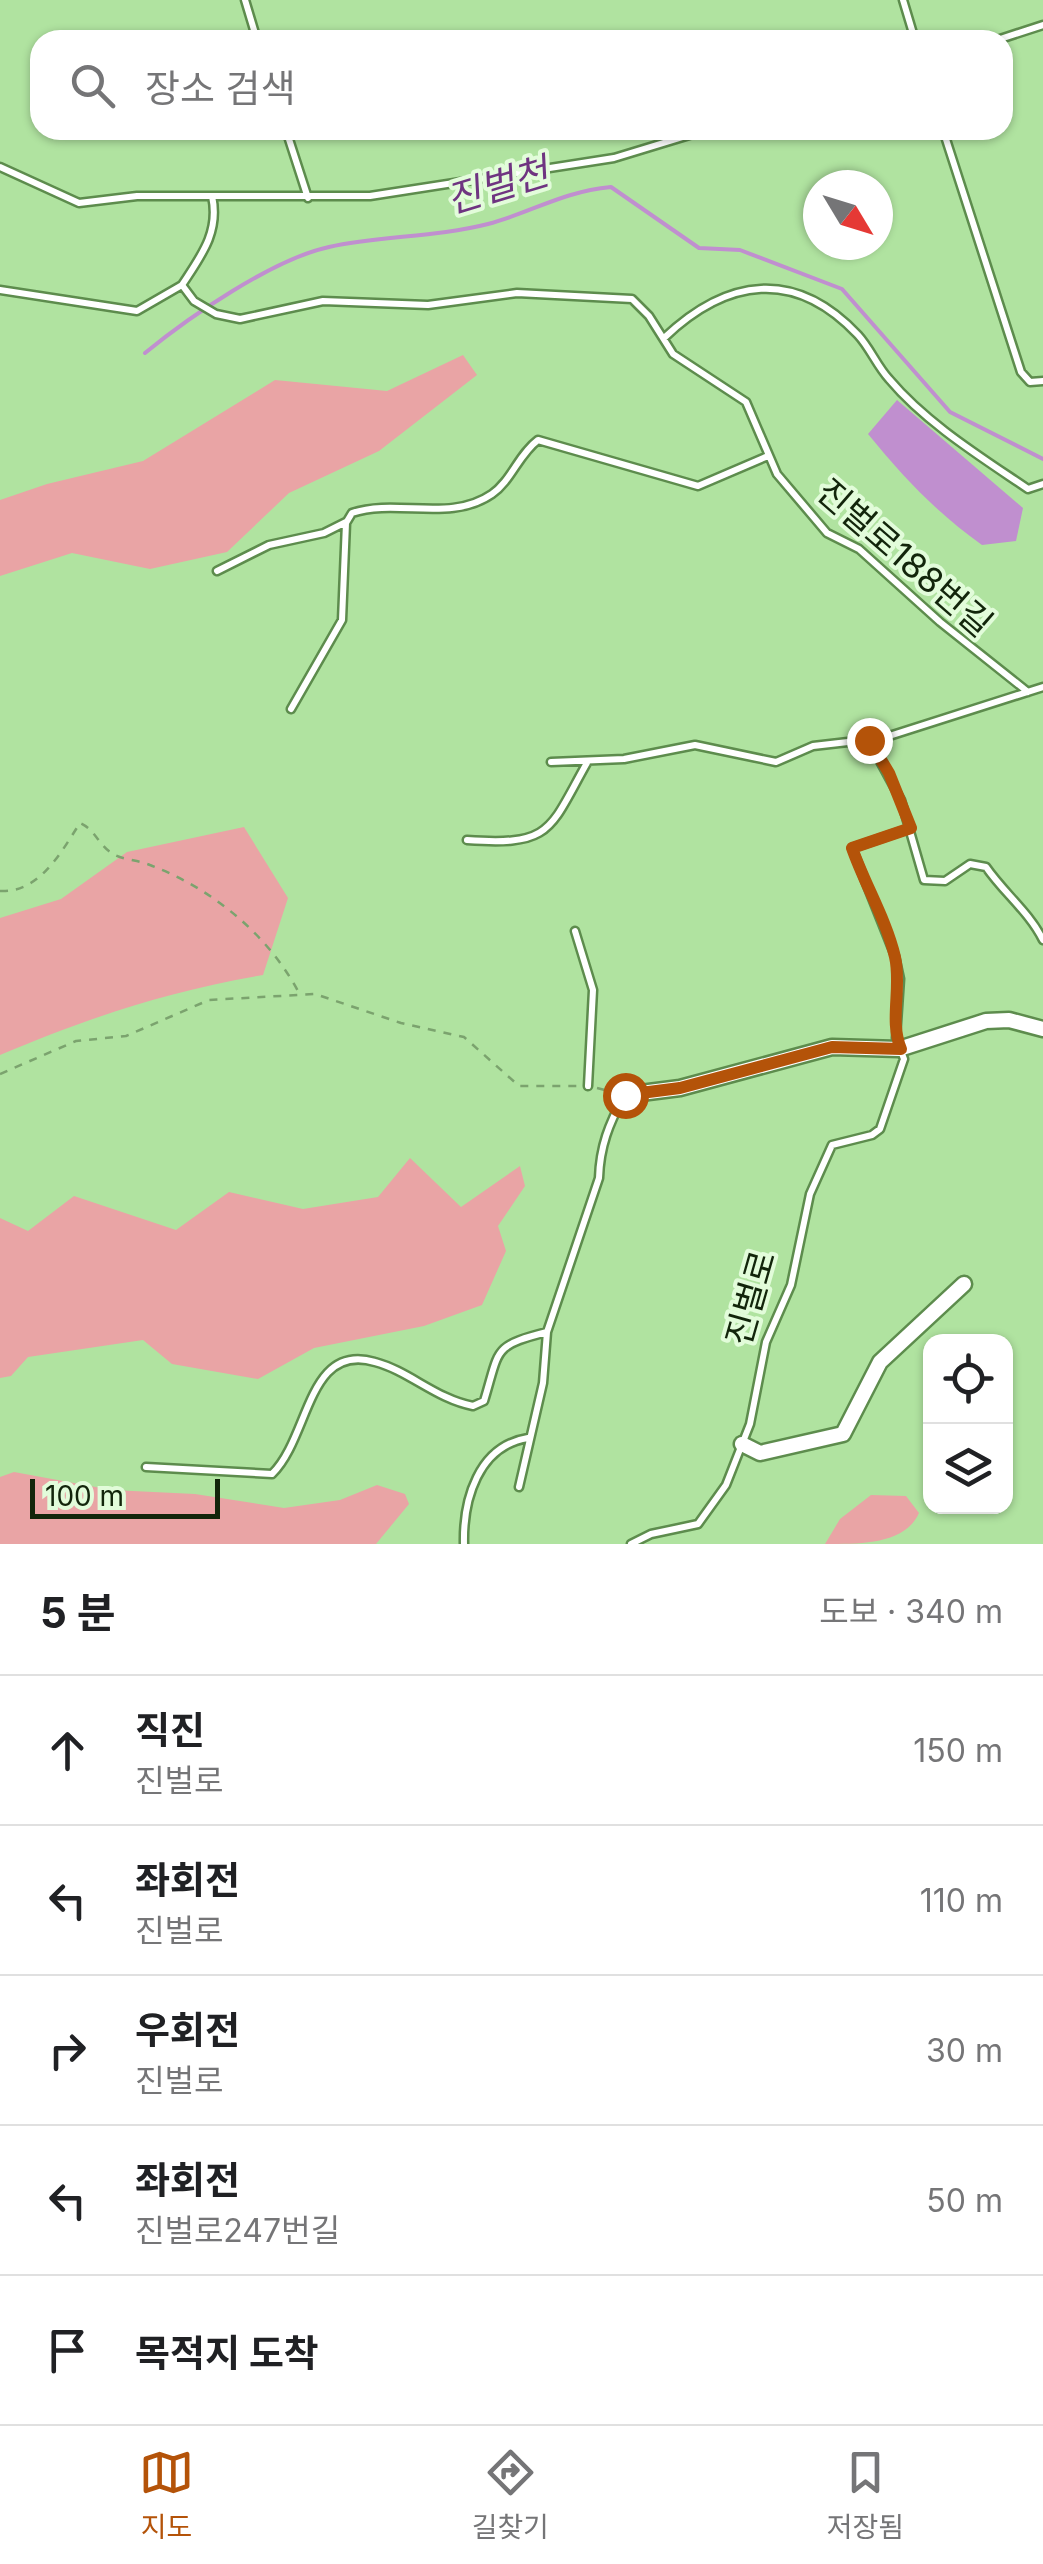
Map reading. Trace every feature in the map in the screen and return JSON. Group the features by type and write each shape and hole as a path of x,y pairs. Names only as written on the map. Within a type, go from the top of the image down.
{"street":[{"path":"625,1095 680,1088 832,1047 901,1049 986,1021 1008,1020 1043,1029"},
{"path":"742,1444 760,1453 843,1434 880,1362 964,1284"}],"lane":[{"path":"244,0 254,30"},
{"path":"903,0 912,30"},
{"path":"1013,35 1043,25"},
{"path":"289,140 308,198"},
{"path":"0,167 79,203 137,196 370,196 614,158 673,140"},
{"path":"946,140 1021,372 1030,382 1043,382"},
{"path":"0,290 138,311 182,285 210,242 216,214 212,196"},
{"name":"진벌로188번길","path":"182,285 194,301 216,314 240,319 323,301 428,305 517,293 632,299 674,354 746,402 760,427 768,456 826,533 859,549 940,622 1028,692"},
{"path":"664,338 703,308 758,286 776,286 808,298 859,335 889,380 935,420 1028,488 1043,484"},
{"path":"217,570 269,545 324,533 361,510 457,508 478,502 496,492 538,440 698,486 768,456"},
{"path":"291,710 342,620 346,522"},
{"path":"551,762 658,755 695,745 776,762 812,746 869,740 1043,687"},
{"path":"869,740 889,773 911,828 924,880 945,880 970,864 986,867 1032,918 1042,936"},
{"path":"467,840 515,844 549,830 588,760"},
{"name":"진벌로","path":"631,1544 651,1534 690,1528 709,1514 742,1444 758,1392 766,1342 790,1285 819,1168 832,1145 880,1129 904,1059 896,1038 900,979 895,956 852,848 911,828"},
{"path":"575,931 592,990 588,1086"},
{"path":"519,1488 543,1383 547,1332 600,1178 600,1152 609,1123 625,1095"},
{"path":"146,1467 272,1474 300,1434 320,1374 330,1368 356,1359 376,1362 438,1396 473,1406 484,1401 498,1352 508,1342 547,1332"},
{"path":"464,1544 468,1499 483,1465 491,1454 528,1438"}],"path":[{"path":"0,891 12,892 52,866 80,823 93,828 114,855 149,864 217,901 286,969 299,994"},
{"path":"0,1074 76,1040 126,1036 208,1000 315,994 401,1023 464,1037 519,1086 588,1086 625,1095"}],"shaded area":[{"path":"463,355 477,375 379,451 289,493 227,552 150,569 72,553 0,576 0,500 47,484 143,461 275,380 387,391"},
{"path":"897,400 1023,508 1016,541 982,545 935,507 881,450 868,434"},
{"path":"244,827 288,898 263,975 129,1007 0,1055 0,918 61,899 127,852"},
{"path":"410,1158 461,1207 520,1166 525,1186 498,1226 506,1251 482,1305 424,1326 314,1348 258,1379 172,1364 143,1340 28,1357 11,1376 0,1378 0,1218 28,1231 74,1196 176,1230 229,1192 303,1209 378,1197"},
{"path":"14,1472 112,1490 195,1494 284,1508 340,1500 377,1485 405,1494 409,1504 376,1544 0,1544 0,1477"},
{"path":"871,1495 906,1496 919,1513 904,1531 881,1540 825,1544 840,1519"}],"waterway":[{"name":"진벌천","path":"145,353 232,291 307,254 348,243 469,228 577,193 611,187 699,248 740,250 842,289 950,412 1043,459"}],"route":[{"path":"625,1095 680,1088 832,1047 901,1049 896,1038 900,979 895,956 852,848 911,828 889,773 869,740"}]}
